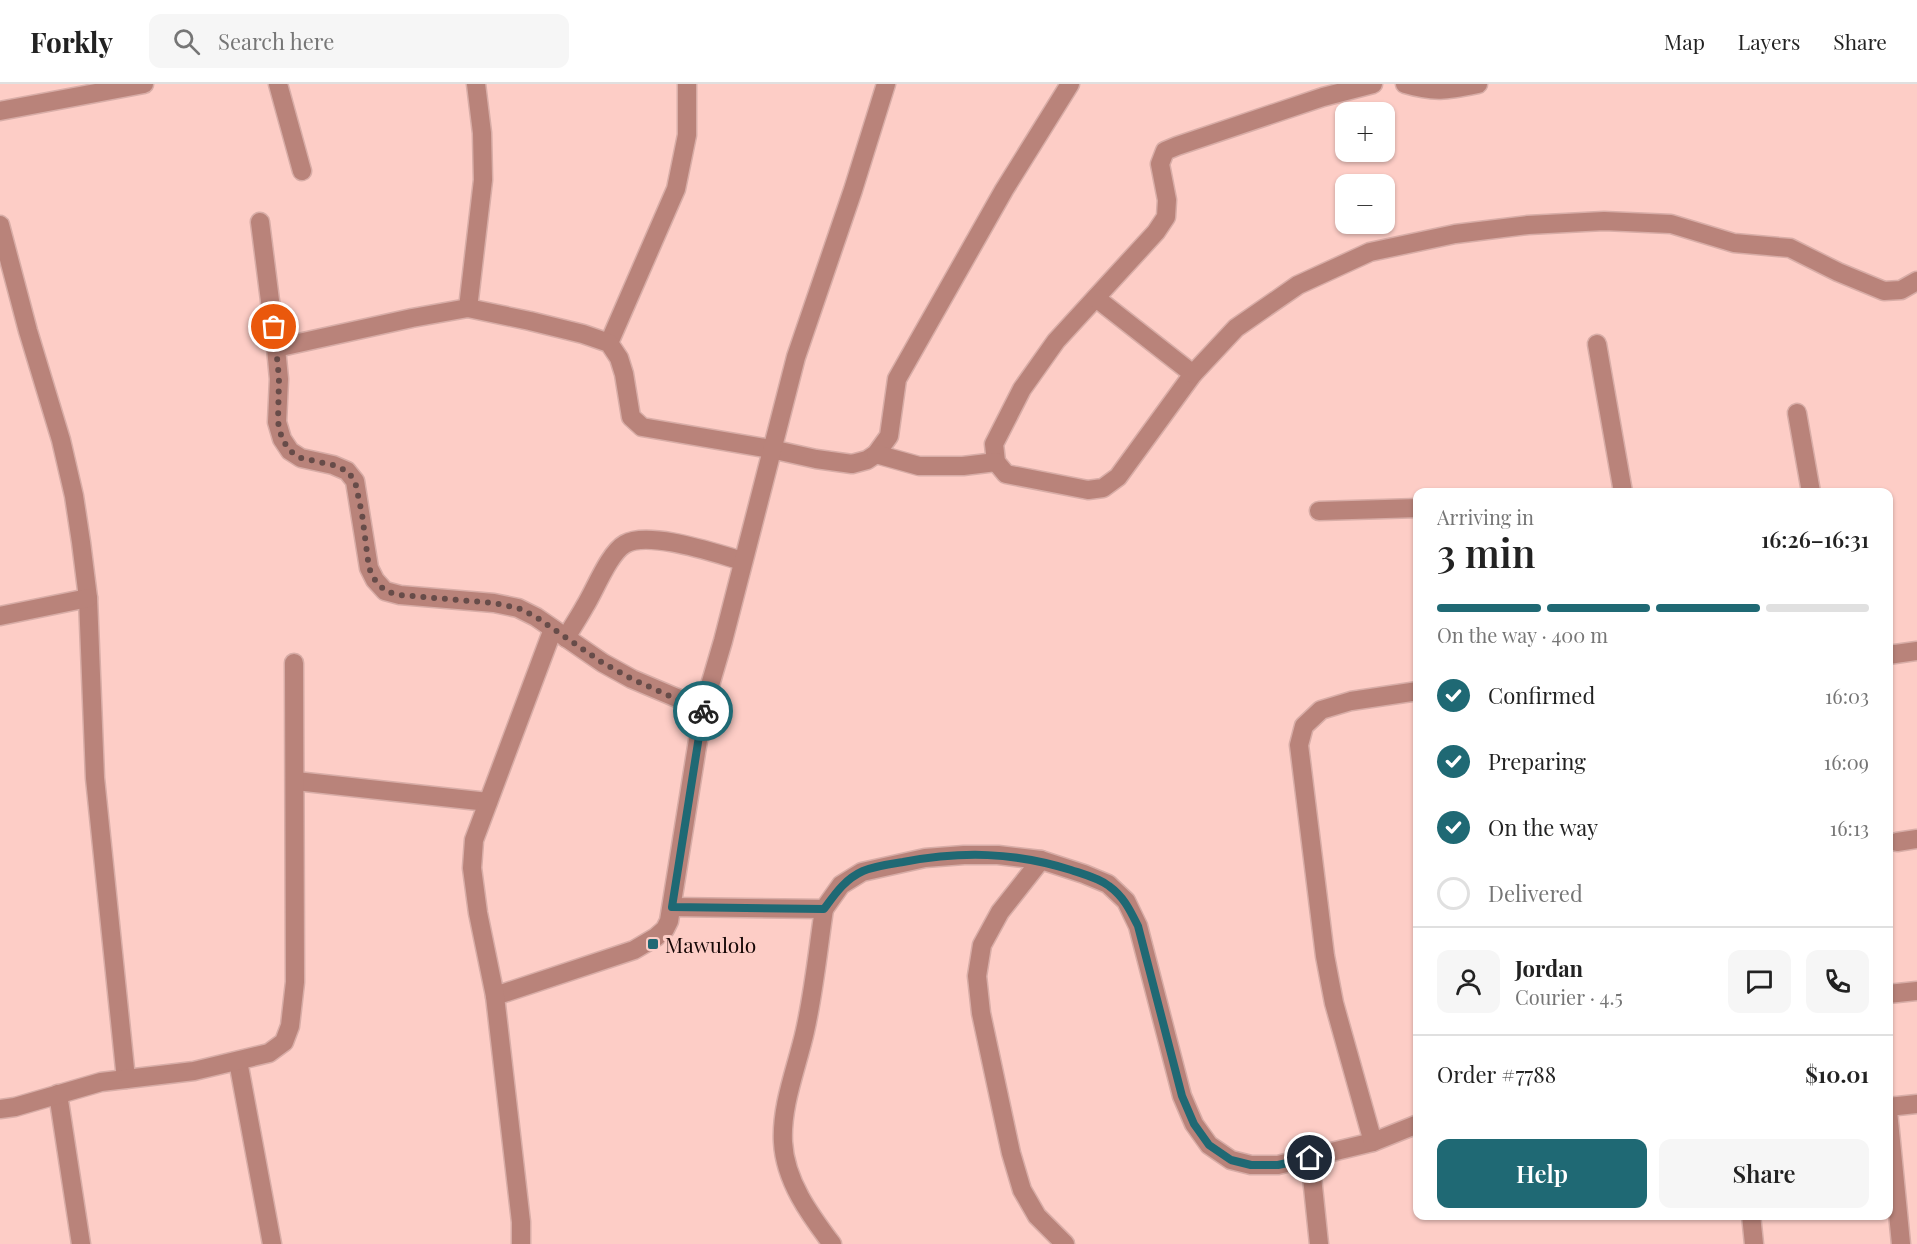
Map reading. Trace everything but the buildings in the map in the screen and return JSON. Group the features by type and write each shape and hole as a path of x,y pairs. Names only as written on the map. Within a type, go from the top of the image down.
{"street":[{"path":"0,111 144,84"},
{"path":"278,84 302,171"},
{"path":"468,308 483,180 482,133 476,84"},
{"path":"609,343 676,189 687,135 687,84"},
{"path":"495,996 634,950 656,937 669,921 703,710 796,357 853,190 886,84"},
{"path":"276,348 468,308 541,323 609,343 619,358 631,417 642,427 816,459 852,464 867,460 876,454 888,436 897,379 1004,190 1070,84"},
{"path":"1373,84 1323,97 1165,152 1160,165 1167,200 1166,217 1156,232 1056,341 1022,389 994,444 996,462 1006,474 1088,490 1103,488 1118,477 1193,374 1236,328 1298,285 1370,252 1455,234 1528,225 1604,221 1671,224 1734,243 1790,249 1884,291 1901,290 1917,281"},
{"path":"1405,84 1425,90 1448,90 1478,84"},
{"path":"260,222 276,348 279,378 278,422 282,439 290,451 301,458 333,465 347,471 355,481 369,568 375,580 385,591 400,595 502,604 518,608 536,617 603,663 632,679 703,710"},
{"path":"0,225 28,331 61,440 81,542 88,598 95,778 126,1079"},
{"path":"1096,298 1193,374"},
{"path":"1597,344 1622,488"},
{"path":"1797,413 1810,488"},
{"path":"876,454 919,466 963,466 996,462"},
{"path":"1319,511 1413,508"},
{"path":"521,1244 521,1222 495,996 478,913 472,868 474,840 559,633 586,606 610,560 625,543 648,539 676,543 743,561"},
{"path":"0,616 88,598"},
{"path":"1893,654 1917,651"},
{"path":"0,1109 15,1107 101,1082 194,1071 238,1061 269,1053 284,1042 290,1026 295,982 294,663"},
{"path":"1373,1142 1334,1003 1325,957 1299,745 1304,726 1321,710 1351,701 1413,692"},
{"path":"296,781 488,802"},
{"path":"1897,842 1917,839"},
{"path":"832,1244 801,1199 789,1172 783,1143 784,1113 805,1029 824,909 841,885 862,872 892,864 925,858 998,855 1041,860 1108,884 1126,901 1138,926 1182,1096 1194,1124 1209,1145 1231,1160 1251,1165 1278,1165 1373,1142 1413,1126"},
{"path":"1041,860 1000,912 982,945 977,976 981,1013 1011,1153 1022,1190 1037,1216 1065,1244"},
{"path":"672,907 824,909"},
{"path":"1893,993 1917,991"},
{"path":"238,1061 272,1244"},
{"path":"58,1094 81,1244"},
{"path":"1893,1108 1917,1104"},
{"path":"1893,1157 1902,1244"},
{"path":"1310,1158 1319,1244"},
{"path":"1752,1220 1754,1244"}],"way so far":[{"path":"274,327 279,378 278,422 282,439 290,451 301,458 333,465 347,471 355,481 369,568 375,580 385,591 400,595 494,603 518,608 536,617 603,663 632,679 703,711"}],"place":[{"name":"Mawulolo","path":"653,944"}],"route":[{"path":"703,711 672,907 824,909 841,885 862,872 925,858 998,855 1041,860 1084,874 1108,884 1126,901 1138,926 1182,1096 1194,1124 1209,1145 1231,1160 1251,1165 1278,1165 1310,1158"}]}
